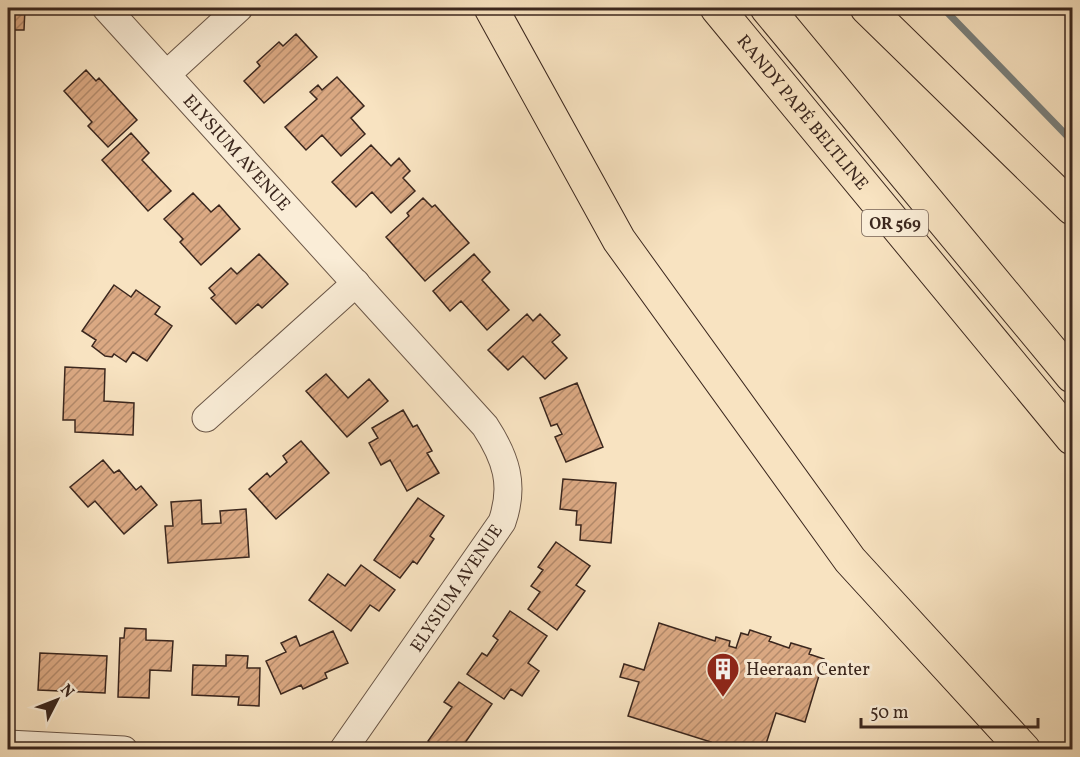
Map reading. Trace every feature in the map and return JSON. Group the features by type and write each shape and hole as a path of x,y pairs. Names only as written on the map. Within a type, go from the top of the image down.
{"highway":[{"path":"491,8 626,250 850,560 1024,750"},
{"name":"RANDY PAPÉ BELTLINE","path":"717,8 1072,438"},
{"name":"OR 569","path":"767,8 1072,376"},
{"path":"867,8 1072,207"}],"street":[{"name":"ELYSIUM AVENUE","path":"106,8 485,426 499,446 507,467 508,504 493,536 343,750"},
{"path":"167,74 239,8"},
{"path":"206,418 356,283"},
{"path":"8,744 124,750"}],"building":[{"path":"8,8 25,8 24,30 8,30"},
{"path":"296,34 317,57 264,103 244,81 260,66 257,62 279,42 283,46"},
{"path":"86,70 96,81 99,78 137,120 108,147 88,126 92,122 64,91"},
{"path":"337,77 364,106 351,118 365,134 341,156 322,135 306,150 285,127 317,99 310,92 318,85 322,90"},
{"path":"131,133 149,153 142,160 171,191 148,211 102,160"},
{"path":"371,145 391,166 399,158 410,171 403,178 415,191 391,213 372,192 356,207 332,182"},
{"path":"193,193 211,212 219,205 240,229 201,265 180,242 183,239 164,219"},
{"path":"423,198 432,207 435,205 469,243 425,281 386,237 409,216 407,213"},
{"path":"259,254 288,284 262,308 258,304 236,324 211,298 215,295 209,288 231,268 237,274"},
{"path":"474,254 490,272 482,280 509,310 487,330 461,301 450,311 433,291"},
{"path":"114,285 131,297 136,290 160,307 155,314 172,326 147,361 133,352 126,362 114,354 112,357 105,356 92,346 96,340 82,331"},
{"path":"527,314 533,321 540,314 560,335 552,342 567,358 545,379 523,356 508,370 488,350"},
{"path":"65,367 105,369 104,401 134,403 133,435 75,432 75,420 63,420"},
{"path":"326,374 348,398 369,379 388,401 347,437 306,391"},
{"path":"577,383 603,447 566,462 555,437 562,434 557,424 551,426 540,398"},
{"path":"403,410 413,427 417,425 432,451 427,453 439,473 407,491 390,460 381,465 369,443 378,438 372,428"},
{"path":"301,441 329,473 276,519 249,489 267,473 270,477 287,462 283,456"},
{"path":"103,460 114,473 119,470 136,490 141,486 157,505 124,534 95,501 88,507 70,487"},
{"path":"563,479 616,483 611,543 580,540 581,525 576,525 577,511 560,509"},
{"path":"418,498 444,516 430,536 434,539 417,564 413,561 400,578 374,560"},
{"path":"201,500 202,524 221,523 220,511 246,509 249,557 168,563 165,526 173,526 171,502"},
{"path":"556,542 590,566 576,585 585,591 557,630 528,609 540,592 531,586 543,570 538,567"},
{"path":"361,565 395,590 379,611 370,605 351,631 309,600 328,574 345,586"},
{"path":"510,611 547,636 528,663 539,671 522,696 511,689 504,699 467,674 482,653 487,656 498,640 493,636"},
{"name":"Heeraan Center","path":"659,623 715,641 716,637 730,641 729,646 736,648 741,633 748,635 750,630 771,637 769,641 789,648 791,643 811,649 809,654 824,659 805,722 776,713 764,750 709,750 711,742 628,716 639,682 620,677 624,664 644,670"},
{"name":"Heeraan Center","path":"659,623 715,641 716,637 730,641 729,646 736,648 741,633 748,635 750,630 771,637 769,641 789,648 791,643 811,649 809,654 824,659 805,722 776,713 764,750 709,750 711,742 628,716 639,682 620,677 624,664 644,670"},
{"path":"125,628 146,629 146,640 173,641 171,671 150,670 149,698 118,697 120,638 124,638"},
{"path":"333,631 348,663 325,673 327,678 303,689 301,685 281,694 266,661 286,652 281,643 296,636 300,646"},
{"path":"40,653 107,656 105,693 38,690"},
{"path":"226,655 248,656 247,668 260,668 259,706 238,705 239,697 192,695 193,665 226,666"},
{"path":"459,682 492,704 460,750 440,750 428,741 452,707 444,702"}],"waterway":[{"path":"943,8 1072,141"}],"place":[{"name":"Heeraan Center","path":"723,698"}]}
